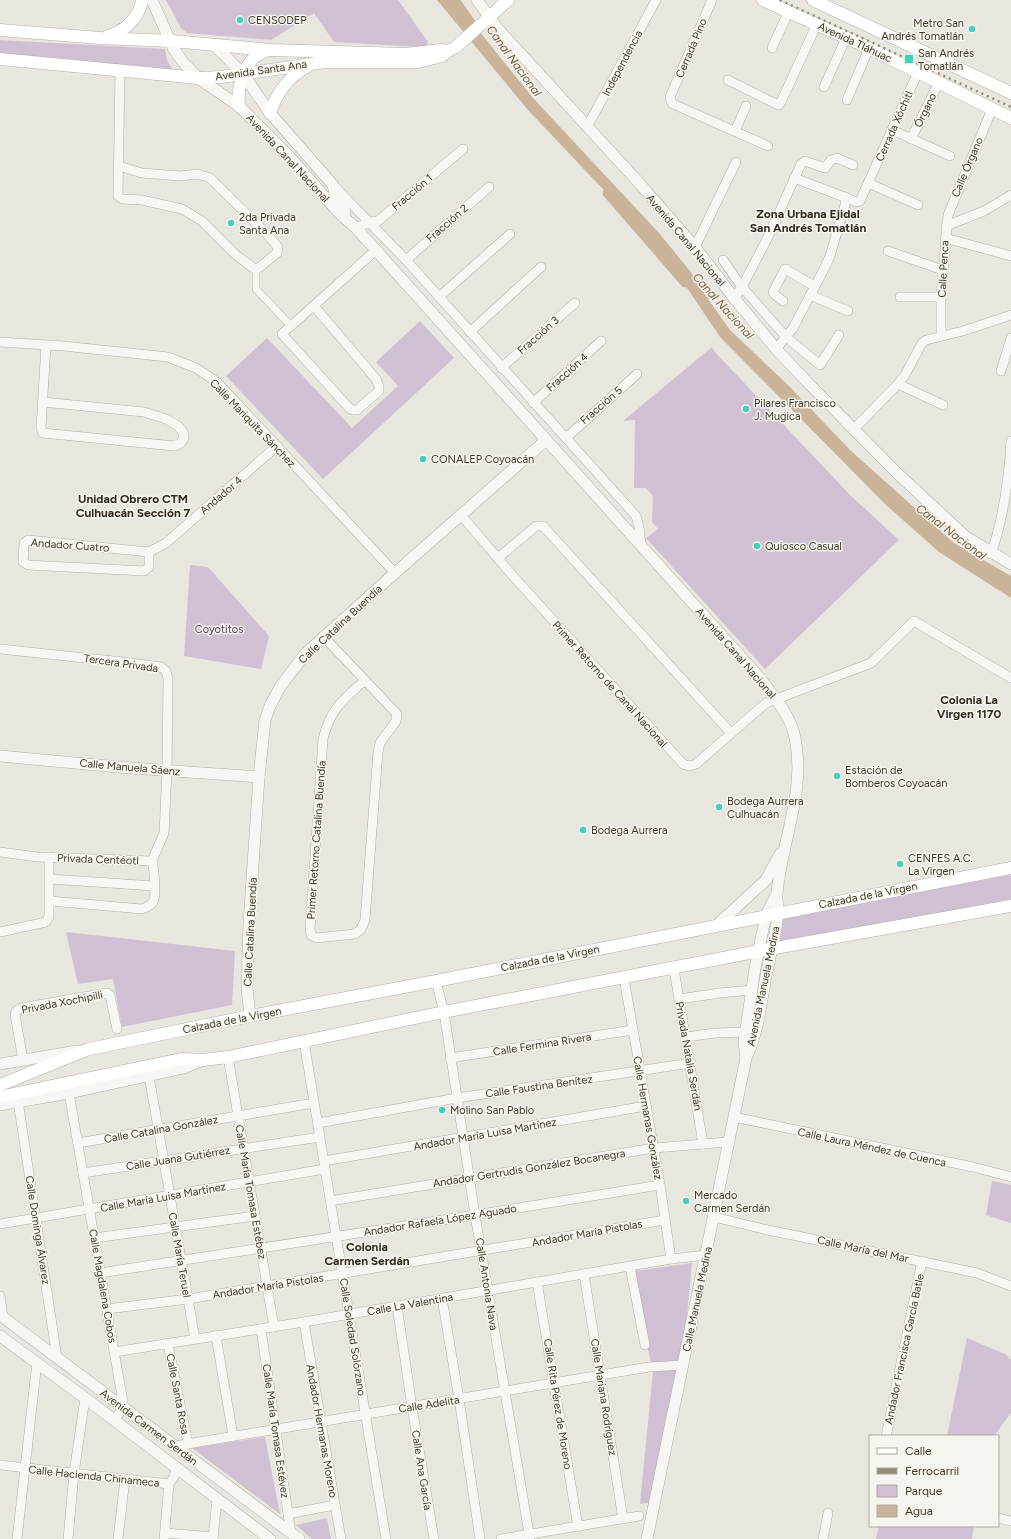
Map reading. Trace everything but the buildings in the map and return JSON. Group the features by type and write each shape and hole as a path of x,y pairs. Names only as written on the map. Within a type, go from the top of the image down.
{"main road":[{"path":"100,38 114,34 126,27 136,17 142,0"},
{"name":"Avenida Santa Ana","path":"0,59 198,78 221,77 325,62 418,62 442,56 462,43 508,0"},
{"name":"Avenida Tláhuac","path":"763,0 869,48 1011,118"},
{"name":"Avenida Tláhuac","path":"813,0 1011,93"},
{"name":"Avenida Santa Ana","path":"0,30 100,38 172,41 271,50 405,54 441,50 448,51"},
{"path":"239,106 239,90 243,74 250,61 263,52 271,50"},
{"path":"270,113 274,100 281,88 301,70 312,63"},
{"name":"Calzada de la Virgen","path":"0,1085 89,1049 250,1016 766,916 778,912 1011,868"},
{"path":"0,1097 181,1059 203,1060 228,1057 444,1012 674,969 759,951 772,950 1011,906"}],"street":[{"name":"Avenida Canal Nacional","path":"152,0 178,56 198,78 239,106 290,157 339,213 354,226 376,250 641,545 760,678 775,698 790,722 795,736 798,755 798,783 793,815 784,846 777,894 778,912"},
{"name":"Avenida Canal Nacional","path":"477,0 487,20 587,127 695,247 776,349 853,430 966,537 991,554 1011,564"},
{"name":"Independencia","path":"587,127 656,0"},
{"name":"Cerrada Pino","path":"712,0 670,97 673,104 735,131"},
{"path":"772,48 789,11"},
{"path":"728,80 779,105 817,24"},
{"path":"824,87 846,38"},
{"name":"Avenida Canal Nacional","path":"214,45 243,74 270,113 334,185 439,296 501,368 636,516 641,545"},
{"path":"847,100 869,48"},
{"path":"120,70 118,196 122,200 142,200 182,209 202,221 236,255 256,270"},
{"name":"Cerrada Xóchitl","path":"847,198 858,202 869,182 918,72"},
{"name":"Órgano","path":"911,139 939,82"},
{"path":"746,106 735,131 768,146"},
{"name":"Calle Órgano","path":"946,226 955,196 992,109"},
{"path":"892,130 950,156"},
{"name":"Fracción 1","path":"354,226 378,221 463,148"},
{"path":"734,298 742,287 768,237 794,178 803,162 805,161 823,168 831,160 837,158 853,165"},
{"path":"695,247 736,162"},
{"path":"119,166 142,173 180,176 198,174 210,178 265,232 278,247 277,253 256,270"},
{"path":"776,349 793,328 830,256 847,198 794,178"},
{"path":"869,182 918,205"},
{"name":"Avenida Canal Nacional","path":"334,185 336,197 354,226"},
{"name":"Fracción 2","path":"406,260 489,187"},
{"name":"Calle Penca","path":"941,336 941,297 946,226 984,211 1011,195"},
{"path":"439,296 510,234"},
{"path":"945,238 1011,256"},
{"path":"314,306 376,379 379,386 379,391 357,410 350,409 282,334 376,250"},
{"path":"888,251 943,270"},
{"path":"723,260 742,287 786,337 820,365 839,335"},
{"path":"470,332 541,267"},
{"path":"783,301 773,292 785,269 814,286"},
{"path":"256,270 256,289 291,326"},
{"path":"810,295 848,311"},
{"path":"900,296 941,297"},
{"name":"Fracción 3","path":"501,368 575,303"},
{"path":"853,430 898,384 905,375 922,343 926,340 963,331 1011,315"},
{"path":"1001,371 1011,338"},
{"name":"Fracción 4","path":"533,402 601,341"},
{"name":"Calle Mariquita Sánchez","path":"0,342 153,355 168,357 196,368 217,382 395,572"},
{"path":"43,402 144,412 166,419 178,426 183,432 184,438 181,443 174,446 43,433 41,428 46,345"},
{"name":"Fracción 5","path":"566,438 637,374"},
{"path":"898,384 942,405"},
{"name":"Calle Catalina Buendía","path":"250,1016 247,988 248,960 260,777 265,720 270,706 280,688 298,662 323,636 546,440"},
{"path":"991,554 997,538 1002,515 1011,441"},
{"name":"Andador 4","path":"149,552 166,543 277,446"},
{"name":"Primer Retorno de Canal Nacional","path":"461,515 683,764 689,766 696,764 766,703 775,698 871,662 914,621 1011,678"},
{"path":"498,558 536,526 543,526 731,733"},
{"name":"Andador Cuatro","path":"28,540 149,552 149,567 144,571 28,565 22,562 24,543 28,540"},
{"name":"Primer Retorno Catalina Buendía","path":"323,636 337,649 397,714 396,721 380,743 378,752 364,920 360,929 355,934 316,938 311,935 310,929 323,739 326,726 338,704 365,680"},
{"name":"Tercera Privada","path":"0,649 161,667 166,671 168,679 167,771"},
{"name":"Calle Manuela Sáenz","path":"0,756 167,771 260,777"},
{"name":"Privada Centéotl","path":"0,852 49,857 152,861 164,833 167,771"},
{"path":"717,925 766,880 784,846"},
{"path":"0,932 46,922 49,917 50,901 49,857"},
{"path":"50,901 142,909 150,906 154,899 154,867 152,861"},
{"path":"50,879 154,886"},
{"name":"Avenida Canal Nacional","path":"766,916 777,894"},
{"name":"Avenida Manuela Medina","path":"746,1058 753,1043 772,950 778,912"},
{"name":"Avenida Manuela Medina","path":"746,1058 744,1042 766,916"},
{"name":"Privada Natalia Serdán","path":"674,969 691,1063 703,1144"},
{"name":"Calle Hermanas González","path":"624,978 654,1148 671,1259"},
{"name":"Calle Antonia Nava","path":"436,981 444,1012 450,1058 529,1537"},
{"path":"679,999 752,990"},
{"name":"Privada Xochipilli","path":"23,1060 15,1015 16,1011 21,1008 107,993 110,996 117,1029"},
{"name":"Calle Fermina Rivera","path":"450,1058 633,1030"},
{"path":"686,1037 715,1033 746,1032"},
{"name":"Calle Soledad Solórzano","path":"304,1041 386,1539"},
{"name":"Calzada de la Virgen","path":"0,1064 89,1049"},
{"name":"Calle María Tomasa Estébez","path":"228,1057 274,1327"},
{"name":"Calle Manuela Medina","path":"646,1539 746,1058"},
{"path":"0,1105 70,1093 149,1076 184,1068 203,1060"},
{"name":"Calle Faustina Benítez","path":"318,1124 457,1098 691,1063"},
{"name":"Calle María Teruel","path":"149,1076 194,1339"},
{"name":"Calle Magdalena Cobos","path":"70,1093 124,1408"},
{"name":"Calle Dominga Álvarez","path":"18,1101 57,1358"},
{"name":"Calle Catalina González","path":"78,1143 314,1103"},
{"name":"Andador María Luisa Martínez","path":"324,1165 463,1137 646,1106"},
{"name":"Calle Laura Méndez de Cuenca","path":"734,1118 973,1167 1011,1177"},
{"name":"Calle Juana Gutiérrez","path":"83,1173 320,1137"},
{"name":"Andador Gertrudis González Bocanegra","path":"330,1201 654,1148 728,1142"},
{"name":"Calle María Luisa Martínez","path":"0,1224 249,1182 324,1165"},
{"name":"Andador Rafaela López Aguado","path":"100,1273 660,1185"},
{"path":"94,1238 255,1216"},
{"name":"Calle María del Mar","path":"714,1217 763,1229 977,1273 1011,1286"},
{"name":"Andador María Pistolas","path":"107,1309 188,1299 665,1220"},
{"name":"Calle La Valentina","path":"114,1352 304,1322 671,1259 706,1255"},
{"name":"Andador Francisca García Batle","path":"886,1435 922,1261"},
{"path":"630,1267 645,1345"},
{"name":"Calle Mariana Rodríguez","path":"584,1274 622,1519"},
{"name":"Calle Rita Pérez de Moreno","path":"537,1282 578,1527"},
{"path":"0,1296 2,1316"},
{"path":"442,1298 480,1539"},
{"name":"Calle Ana García","path":"397,1306 434,1539"},
{"name":"Avenida Carmen Serdán","path":"2,1316 295,1536"},
{"name":"Andador Hermanas Moreno","path":"304,1322 341,1539"},
{"name":"Calle María Tomasa Estévez","path":"261,1329 288,1514 295,1536"},
{"name":"Avenida Carmen Serdán","path":"0,1336 85,1398 217,1499 261,1536 270,1539"},
{"path":"216,1336 233,1436"},
{"name":"Calle Santa Rosa","path":"168,1344 188,1444"},
{"path":"17,1539 37,1362"},
{"name":"Calle Adelita","path":"175,1446 649,1367 683,1365"},
{"path":"68,1539 74,1473 85,1398"},
{"path":"113,1420 124,1408"},
{"name":"Calle Hacienda Chinameca","path":"0,1465 169,1484 174,1477 176,1468"},
{"path":"118,1539 125,1479"},
{"path":"169,1484 165,1536 213,1538 217,1499"},
{"path":"288,1514 335,1505"},
{"path":"823,1539 828,1513"},
{"path":"501,1539 529,1537 638,1516"},
{"path":"999,1518 1011,1521"}],"green space":[{"name":"CENSODEP","path":"166,0 398,0 428,42 426,46 421,47 334,42 314,13 271,40 187,33 181,28"},
{"path":"0,40 165,49 167,60 174,72 0,53"},
{"path":"420,321 454,358 323,479 226,376 267,338 352,428 398,386 376,362"},
{"path":"712,347 714,351 850,495 899,540 765,669 646,538 658,529 652,522 653,496 646,488 634,488 635,420 623,421"},
{"name":"Coyotitos","path":"190,565 208,567 269,636 261,669 184,656"},
{"path":"1011,875 1011,899 778,945 781,917"},
{"path":"66,932 235,951 232,1005 122,1027 113,979 78,984"},
{"path":"992,1181 1011,1185 1011,1223 986,1215"},
{"path":"692,1263 684,1348 651,1502 640,1504 653,1371 647,1345 635,1271"},
{"path":"967,1338 1005,1354 1011,1360 1011,1413 995,1435 947,1435"},
{"path":"265,1437 280,1514 192,1448"},
{"path":"327,1518 331,1539 312,1539 296,1525"},
{"path":"879,1527 974,1527 972,1539 876,1539"}],"water":[{"name":"Canal Nacional","path":"437,0 454,0 533,98 659,233 690,271 730,330 790,387 850,450 954,543 1011,576 1011,598 939,552 885,504 720,337 673,267 650,239 528,110"}],"waterway":[{"name":"Canal Nacional","path":"455,0 474,27"},
{"name":"Canal Nacional","path":"607,193 685,283"}],"railway":[{"path":"780,0 1011,107"}],"place":[{"name":"CENSODEP","path":"240,20"},
{"name":"Metro San Andrés Tomatlán","path":"972,29"},
{"name":"San Andrés Tomatlán","path":"909,59"},
{"name":"2da Privada Santa Ana","path":"231,223"},
{"name":"Pilares Francisco J. Mugica","path":"746,409"},
{"name":"CONALEP Coyoacán","path":"423,459"},
{"name":"Quiosco Casual","path":"757,546"},
{"name":"Estación de Bomberos Coyoacán","path":"837,776"},
{"name":"Bodega Aurrera Culhuacán","path":"719,807"},
{"name":"Bodega Aurrera","path":"583,830"},
{"name":"CENFES A.C. La Virgen","path":"900,864"},
{"name":"Molino San Pablo","path":"442,1110"},
{"name":"Mercado Carmen Serdán","path":"686,1201"}],"district":[{"name":"Zona Urbana Ejidal San Andrés Tomatlán","path":"808,221"},
{"name":"Unidad Obrero CTM Culhuacán Sección 7","path":"133,506"},
{"name":"Colonia La Virgen 1170","path":"969,707"},
{"name":"Colonia Carmen Serdán","path":"367,1254"}]}
